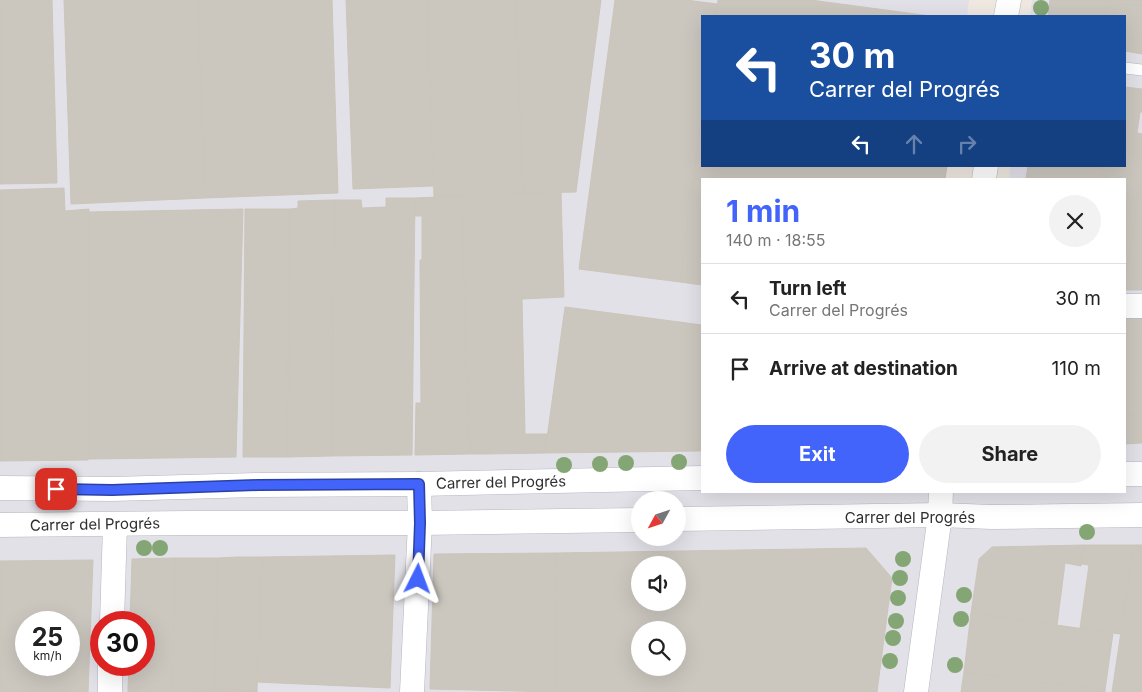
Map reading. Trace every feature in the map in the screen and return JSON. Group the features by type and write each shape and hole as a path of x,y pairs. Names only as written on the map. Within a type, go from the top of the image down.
{"street":[{"path":"1006,15 1009,0"},
{"path":"1126,306 1142,306"},
{"path":"1126,474 1142,474"},
{"name":"Carrer del Progrés","path":"0,488 112,490 258,485 419,484 701,478"},
{"path":"412,692 420,523 419,484"},
{"path":"916,692 940,515 941,493"},
{"name":"Carrer del Progrés","path":"686,519 1142,514"},
{"name":"Carrer del Progrés","path":"0,525 115,525 189,522 420,523 631,520"},
{"path":"112,611 115,525"},
{"path":"110,676 110,692"}],"lane":[{"path":"1126,68 1142,70"}],"shaded area":[{"path":"0,0 969,0 967,15 701,15 701,167 947,167 945,178 701,178 701,493 1126,493 1126,178 1009,178 1010,167 1126,167 1126,15 1030,15 1032,0 1142,0 1142,692 0,692"}],"building":[{"path":"0,0 52,0 57,183 0,184"},
{"path":"64,0 198,0 205,198 71,204"},
{"path":"198,0 332,0 338,193 205,198"},
{"path":"346,0 427,0 433,186 353,189"},
{"path":"427,0 516,0 523,193 434,197"},
{"path":"516,0 601,0 576,192 523,193"},
{"path":"615,0 686,0 717,4 716,15 701,15 701,122 680,282 579,269"},
{"path":"718,0 811,0 923,15 716,15"},
{"path":"1050,0 1101,0 1142,6 1142,54 1126,51 1126,15 1048,15"},
{"path":"1101,0 1142,0 1142,6"},
{"path":"1126,87 1142,89 1142,112 1140,112 1137,133 1142,134 1142,148 1126,146"},
{"path":"701,122 701,167 947,167 945,178 701,178 701,285 680,282"},
{"path":"1126,146 1142,148 1142,174 1126,278 1126,178 1101,178 1102,167 1126,167"},
{"path":"1028,167 1102,167 1101,178 1026,178"},
{"path":"1142,174 1142,290 1137,290 1136,280 1126,281"},
{"path":"64,188 65,211 89,209 89,459 0,461 0,190"},
{"path":"561,192 564,297 522,299 525,434 548,434 545,453 488,454 488,442 469,443 461,196"},
{"path":"461,196 469,454 415,455 416,403 421,403 420,260 422,260 422,216 415,216 415,198"},
{"path":"386,198 415,198 412,455 332,456 334,200 361,200 362,208 386,207"},
{"path":"334,200 332,456 287,457 290,209 298,208 298,201"},
{"path":"243,209 236,457 89,459 89,212"},
{"path":"245,209 290,209 287,457 243,457"},
{"path":"1136,280 1137,290 1126,290 1126,281"},
{"path":"565,307 701,325 701,427 698,451 545,453"},
{"path":"1126,315 1142,315 1141,414 1126,415"},
{"path":"1142,315 1142,443 1141,443 1141,332"},
{"path":"1141,414 1141,443 1126,444 1126,415"},
{"path":"701,431 701,451 698,451"},
{"path":"488,442 488,454 469,454 469,443"},
{"path":"1084,545 1081,566 1065,563 1057,625 971,613 979,559 992,547"},
{"path":"1084,545 1134,545 1120,634 1080,628 1089,565 1082,564"},
{"path":"1134,545 1142,545 1142,692 1112,692"},
{"path":"866,548 892,578 877,692 556,692 555,553"},
{"path":"555,553 556,692 430,689 434,554"},
{"path":"395,555 390,688 257,682 262,557"},
{"path":"262,557 257,690 214,689 218,558"},
{"path":"175,558 172,688 128,688 129,676 155,676 155,611 130,611 132,559"},
{"path":"175,558 218,558 214,689 172,688"},
{"path":"93,560 88,692 0,692 0,561"},
{"path":"971,613 1113,633 1105,690 964,672"},
{"path":"964,672 1105,690 1105,692 961,692"},
{"path":"128,688 257,690 257,692 128,692"}],"route":[{"path":"56,489 112,490 258,485 419,484 418,579"}]}
